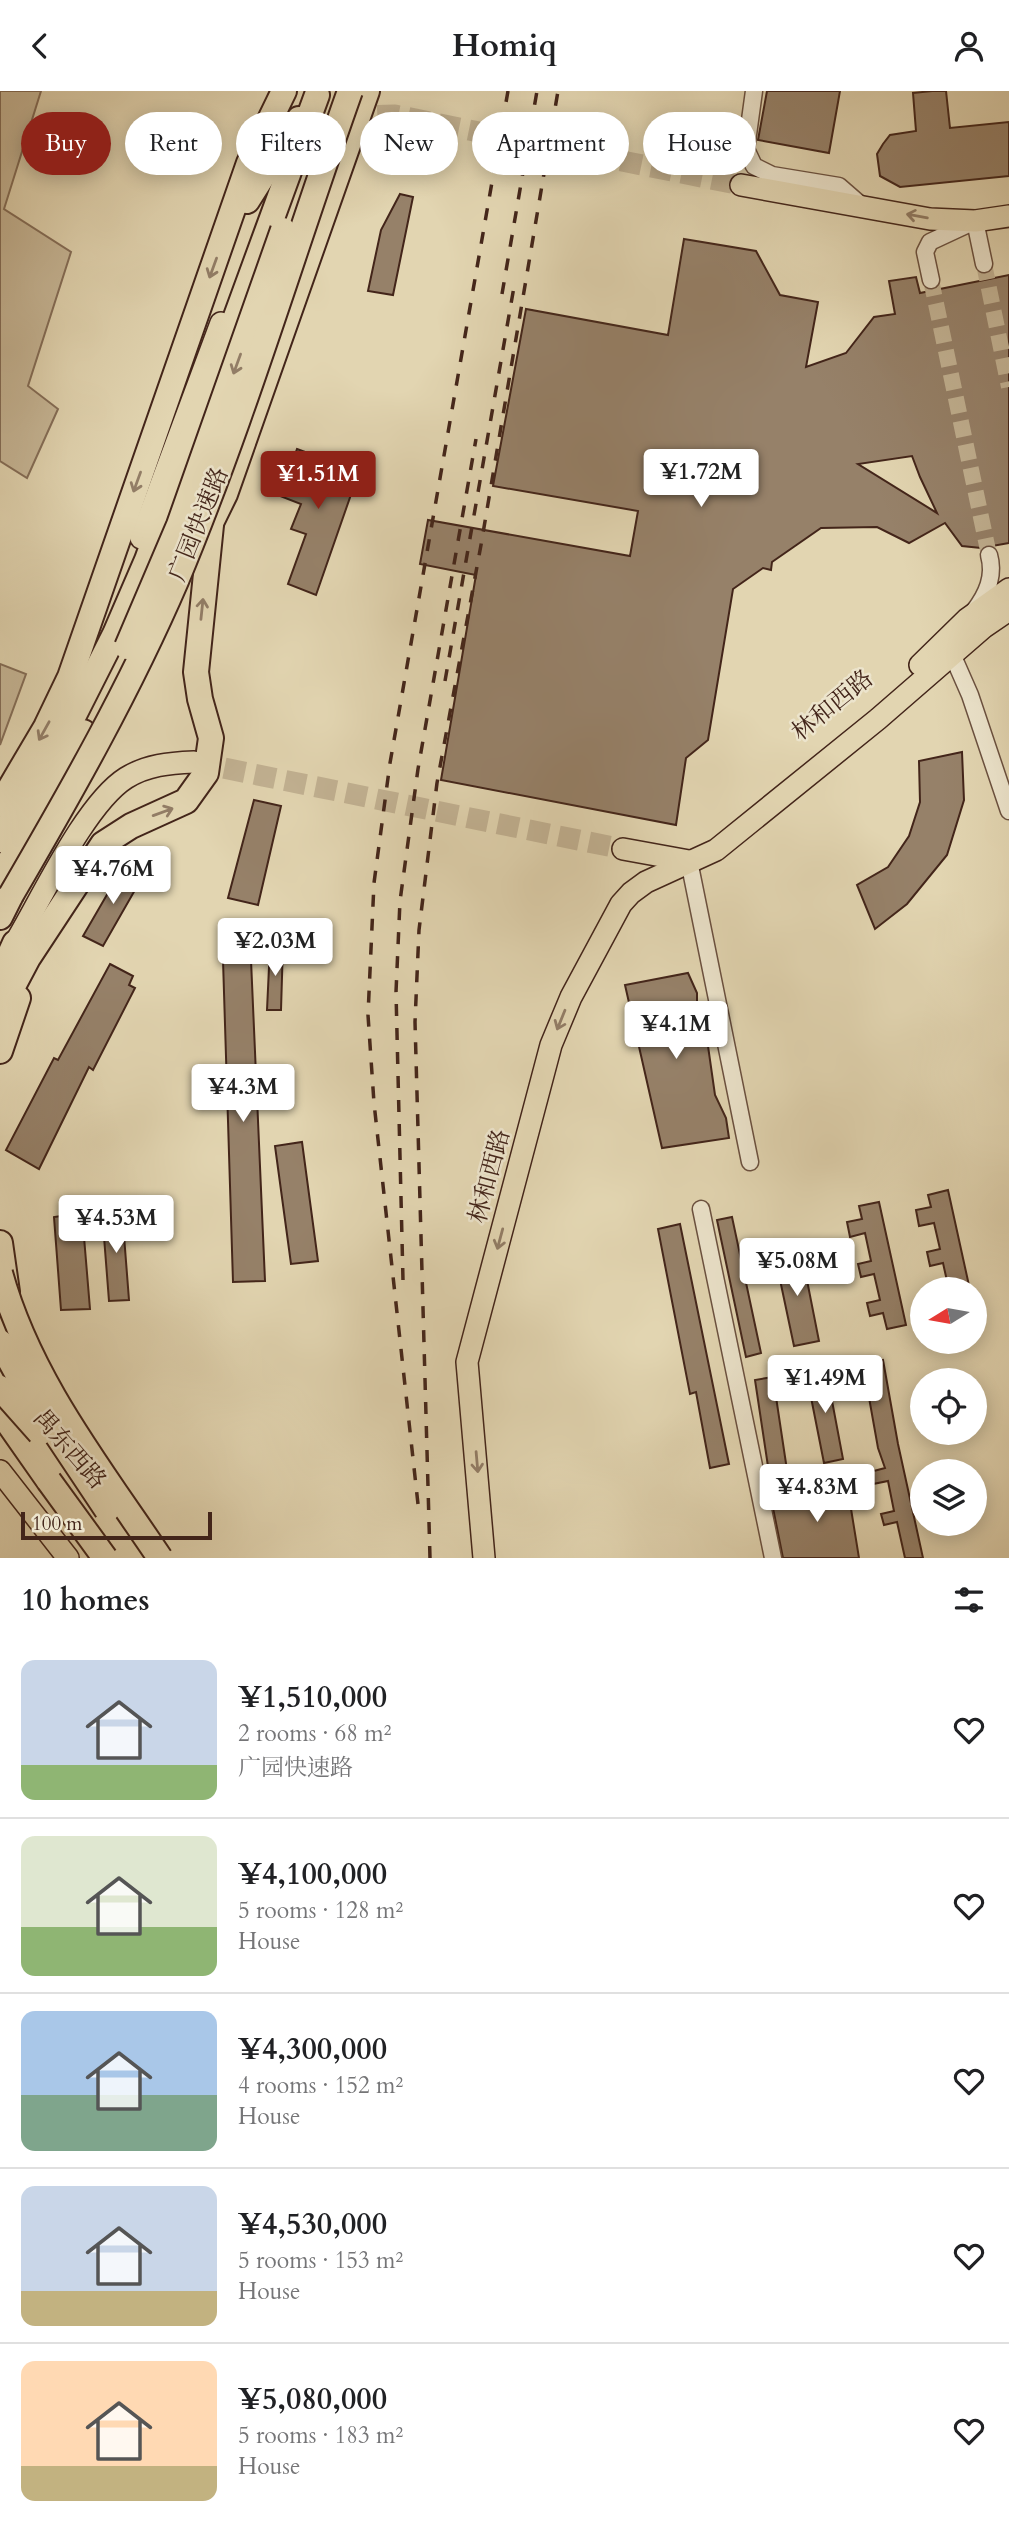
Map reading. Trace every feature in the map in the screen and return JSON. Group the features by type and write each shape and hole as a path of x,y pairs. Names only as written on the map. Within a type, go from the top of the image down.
{"highway":[{"path":"74,694 249,163 284,91"},
{"name":"广园快速路","path":"3,896 112,717 176,580 222,463 350,91"},
{"path":"3,896 79,761 117,725 226,494 367,91"},
{"path":"226,232 285,137 323,92"},
{"path":"0,805 115,635 147,560 323,92"},
{"name":"广园快速路","path":"3,896 161,569 323,92"},
{"path":"0,1011 28,958 103,844 131,826 186,801 206,773 211,738 196,672 211,523"},
{"path":"0,841 74,694 141,538"},
{"path":"0,1051 16,1001 103,844"},
{"path":"0,964 15,943"},
{"path":"0,976 15,943"},
{"path":"0,1243 8,1288 1,1332 30,1396 100,1514"},
{"path":"0,1273 22,1338 46,1386 161,1558"},
{"path":"1,1332 39,1393 48,1449"},
{"path":"0,1372 48,1449 100,1514 142,1558"},
{"path":"0,1388 100,1514"},
{"path":"0,1410 104,1558"},
{"path":"0,1430 49,1481"}],"main road":[{"path":"741,185 930,219 975,221 1009,217"},
{"path":"141,538 228,304"},
{"name":"林和西路","path":"689,862 711,837 896,686 967,619 1009,595"},
{"name":"林和西路","path":"484,1558 467,1362 551,1045 571,997 621,904 646,881 716,850 766,811 952,654 1009,595"},
{"path":"15,943 82,829 111,789 145,769 194,762"},
{"path":"623,849 689,862"},
{"name":"禺东西路","path":"0,1410 100,1514 124,1558"},
{"path":"0,1471 68,1558"}],"street":[{"path":"754,91 746,149 754,166 772,175 839,186 862,206"},
{"path":"931,280 925,252 930,242 975,221 984,264"},
{"path":"967,619 983,599 990,561 1000,585 1009,595"},
{"path":"952,654 970,695 1009,811"},
{"path":"689,862 750,1162"},
{"path":"701,1209 773,1558"},
{"path":"39,1393 161,1558"}],"shaded area":[{"path":"0,91 41,91 34,112 21,112 21,155 4,209 71,252 28,386 58,409 27,478 0,461"},
{"path":"0,664 26,674 0,745"}],"building":[{"path":"767,91 840,91 829,153 758,140"},
{"path":"946,91 950,128 1009,122 1009,176 900,187 880,176 877,154 890,135 916,131 913,93"},
{"path":"400,194 413,197 393,295 368,291 381,230"},
{"path":"684,239 756,251 780,295 818,302 806,367 846,353 874,317 895,314 889,281 916,277 920,293 1009,275 1009,543 981,548 962,546 945,523 909,543 877,527 821,528 772,562 771,570 763,568 733,589 708,740 686,758 676,825 441,780 476,575 420,564 428,520 630,556 638,511 493,486 526,309 668,335","holes":["912,456 937,513 858,464"]},
{"path":"297,449 340,465 344,456 362,463 316,595 288,584 306,534 291,529 301,504 280,496"},
{"path":"962,752 964,800 947,855 907,904 875,929 857,885 888,867 909,836 920,802 919,761"},
{"path":"254,800 281,806 258,905 228,898"},
{"path":"123,867 143,876 103,946 83,936"},
{"path":"283,944 281,1010 267,1010 270,946"},
{"path":"223,960 251,960 265,1281 233,1282"},
{"path":"110,964 133,976 129,985 135,988 93,1070 89,1067 39,1169 6,1150 54,1058 58,1060"},
{"path":"688,973 697,993 697,1015 707,1039 715,1095 726,1118 729,1138 662,1148 625,985"},
{"path":"302,1142 318,1261 291,1264 275,1146"},
{"path":"948,1190 967,1277 946,1277 943,1263 930,1266 927,1252 940,1249 934,1223 919,1226 916,1210 931,1207 928,1195"},
{"path":"879,1202 906,1325 887,1329 883,1313 870,1316 867,1303 880,1300 874,1274 861,1277 858,1264 871,1261 865,1233 850,1237 847,1222 862,1219 859,1206"},
{"path":"122,1210 129,1300 109,1301 102,1211"},
{"path":"82,1213 90,1309 61,1310 54,1217"},
{"path":"732,1217 761,1353 746,1357 717,1220"},
{"path":"680,1224 729,1464 710,1468 696,1392 690,1394 658,1229"},
{"path":"801,1250 819,1341 794,1346 775,1256"},
{"path":"883,1360 910,1499 910,1536 918,1536 923,1558 905,1558 897,1522 884,1525 881,1514 894,1511 888,1481 873,1484 870,1472 885,1468 878,1448 863,1364"},
{"path":"826,1369 843,1459 824,1463 806,1372"},
{"path":"773,1377 787,1470 769,1473 755,1380"},
{"path":"846,1478 859,1558 783,1558 772,1503 785,1501 783,1489 798,1486 800,1499 833,1494 831,1481"}],"tunnel":[{"path":"346,121 367,116 395,115 741,185"},
{"path":"984,264 1009,387"},
{"path":"931,280 989,555"},
{"path":"194,762 623,849"}],"railway":[{"path":"418,1504 374,1103 368,1015 374,883 390,763 508,91"},
{"path":"502,294 537,91"},
{"path":"430,1558 415,1022 419,930 437,783 481,545 558,91"},
{"path":"445,681 515,281"},
{"path":"403,1280 396,992 400,901 418,769 476,439"}]}
